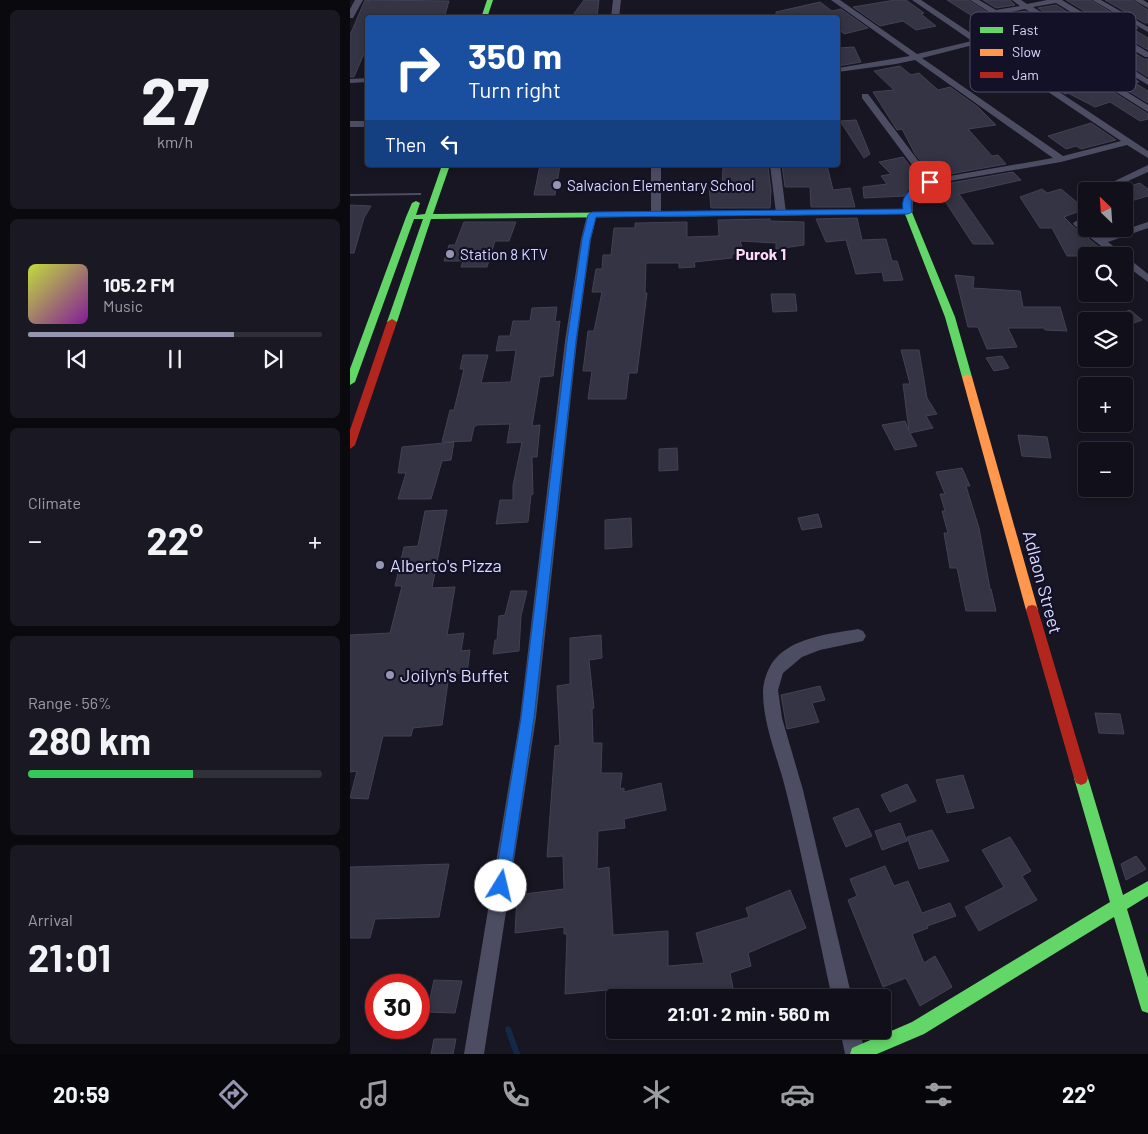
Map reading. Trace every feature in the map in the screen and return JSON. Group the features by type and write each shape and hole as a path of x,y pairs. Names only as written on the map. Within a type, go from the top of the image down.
{"main road":[{"path":"484,15 490,0"},
{"path":"350,445 445,167"},
{"path":"350,382 424,180"},
{"path":"410,217 908,212"},
{"name":"Adlaon Street","path":"908,212 950,317 1057,699 1148,1005"},
{"path":"379,303 399,302"},
{"path":"857,1054 918,1028 1148,888"}],"street":[{"path":"350,16 359,0"},
{"path":"614,15 617,0"},
{"path":"835,0 1060,159"},
{"path":"916,0 970,38"},
{"path":"974,0 992,12"},
{"path":"1016,0 1035,12"},
{"path":"999,12 1057,0 1077,12"},
{"path":"1096,0 1117,12"},
{"path":"1138,0 1148,6"},
{"path":"1136,23 1148,30"},
{"path":"840,70 884,64 970,43"},
{"path":"1136,47 1148,54"},
{"path":"1136,76 1148,84"},
{"path":"350,81 365,80"},
{"path":"1052,92 1148,156"},
{"path":"1121,92 1148,109"},
{"path":"865,96 930,182"},
{"path":"350,124 365,124"},
{"path":"908,212 906,205 912,192 930,182 1060,159 1129,142"},
{"path":"656,167 656,214"},
{"path":"775,167 781,213"},
{"path":"1118,182 1148,168"},
{"path":"474,1054 528,718 571,341 586,240 592,215"},
{"path":"1100,241 1148,225"},
{"path":"1096,238 1108,247"},
{"path":"1133,266 1148,279"},
{"path":"840,989 794,789 772,704 771,680 782,662 807,645 858,636"},
{"path":"853,1039 857,1054"}],"lane":[{"path":"350,195 419,194"}],"building":[{"path":"365,0 368,0 368,2 369,0 449,1 445,15 365,15 365,51 354,77 350,77 350,35"},
{"path":"584,0 599,0 597,15 573,15"},
{"path":"906,0 924,13 921,14 936,26 916,30 903,21 880,26 853,7"},
{"path":"947,0 968,0 987,12 970,12 970,15"},
{"path":"983,0 1010,0 1015,5 996,8"},
{"path":"1066,0 1090,0 1111,12 1086,12"},
{"path":"1105,0 1132,0 1148,10 1148,23 1136,18 1136,12 1126,12"},
{"path":"820,2 832,11 841,9 868,28 844,34 840,30 840,15 776,15 776,12"},
{"path":"1056,5 1067,12 1044,12 1038,8"},
{"path":"1136,31 1148,38 1148,50 1136,43"},
{"path":"854,47 861,62 840,66 840,48"},
{"path":"1136,54 1144,59 1148,59 1148,77 1136,69"},
{"path":"900,66 911,75 919,73 938,90 950,87 978,107 996,125 968,129 992,156 998,155 1006,164 933,177 915,154 902,129 897,130 873,92 894,90 874,71"},
{"path":"1136,84 1148,91 1148,103 1130,92 1136,92"},
{"path":"1062,92 1113,92 1148,114 1148,119 1140,121 1110,102 1095,107 1068,93"},
{"path":"856,120 870,154 864,158 840,121"},
{"path":"1091,123 1116,140 1081,149 1076,146 1066,149 1048,136"},
{"path":"903,157 921,180 909,188 904,196 864,198 863,187 887,184 881,176 891,174 879,162"},
{"path":"540,167 560,167 555,195 534,195"},
{"path":"768,167 771,190 770,208 711,208 709,187 722,187 723,168"},
{"path":"782,167 827,167 833,190 850,188 855,207 811,207 810,187 785,187"},
{"path":"1013,172 1021,180 959,194 994,244 973,244 943,198 929,200 925,194 919,195 933,186"},
{"path":"1140,183 1148,189 1148,196 1133,200 1133,185"},
{"path":"1042,189 1047,193 1061,189 1078,203 1078,212 1064,217 1078,230 1078,238 1088,238 1099,247 1078,247 1078,256 1067,256 1052,228 1040,228 1020,197"},
{"path":"350,205 371,206 364,218 354,253 350,253"},
{"path":"857,218 862,240 886,239 892,261 897,261 903,280 884,281 882,272 856,274 846,240 826,242 816,219"},
{"path":"770,219 770,221 804,222 804,245 776,249 776,243 740,241 744,253 732,254 732,258 694,262 695,267 679,268 679,263 646,263 645,293 647,293 637,373 629,373 626,399 588,399 592,371 583,371 588,331 594,331 602,292 592,292 596,269 602,269 603,255 611,255 614,228 635,228 635,223 687,222 687,237 719,236 718,220"},
{"path":"464,222 516,222 509,241 495,241 487,267 461,267 463,261 444,261 449,245 455,245"},
{"path":"955,275 974,277 973,288 1020,291 1023,307 1060,307 1067,331 1045,330 1044,328 1008,328 1017,347 987,349 978,327 968,327"},
{"path":"771,294 795,294 797,311 773,312"},
{"path":"557,307 555,322 560,321 553,376 540,377 532,426 540,425 537,457 532,457 533,494 531,495 528,522 496,524 500,500 513,500 513,486 522,442 507,443 510,424 477,425 474,427 471,441 442,442 450,410 454,410 464,369 460,369 463,355 488,355 481,383 511,382 516,350 496,351 499,336 510,336 513,321 530,321 532,308"},
{"path":"1133,312 1142,320 1133,323"},
{"path":"901,350 919,350 927,398 937,414 926,416 933,428 910,433 917,446 895,450 882,425 905,421 909,431 903,384 910,384"},
{"path":"1002,356 1009,368 994,371 986,358"},
{"path":"1018,435 1047,437 1051,458 1022,456"},
{"path":"454,442 451,460 442,461 431,499 398,499 406,473 398,473 402,447"},
{"path":"677,448 678,470 659,471 659,449"},
{"path":"962,468 970,486 966,486 979,528 996,611 966,611 957,568 950,568 944,533 948,533 940,494 945,494 936,472"},
{"path":"447,510 432,588 455,587 447,635 464,633 461,651 470,650 467,673 449,674 442,725 413,728 411,736 383,736 368,799 350,798 357,771 350,772 350,635 390,633 402,586 395,586 404,547 418,546 425,511"},
{"path":"818,514 822,527 802,530 798,518"},
{"path":"631,518 632,547 605,549 605,520"},
{"path":"511,591 527,591 521,616 519,651 493,654 495,640 497,640 499,616 505,615"},
{"path":"601,635 602,658 589,660 594,708 592,709 593,743 602,743 601,773 622,773 620,789 624,788 624,792 661,783 666,810 624,819 625,828 598,831 597,869 609,867 613,935 668,931 668,966 704,963 696,933 749,917 746,908 790,890 806,928 748,953 751,966 730,973 733,989 628,988 565,994 567,934 564,934 564,927 515,933 517,895 564,889 563,856 547,857 555,746 560,745 557,686 570,684 570,638"},
{"path":"820,686 825,700 812,703 819,722 787,729 781,695"},
{"path":"1095,713 1120,714 1124,734 1099,733"},
{"path":"963,775 974,808 947,813 936,780"},
{"path":"907,784 916,801 890,812 881,795"},
{"path":"858,808 872,836 846,847 833,818"},
{"path":"900,823 907,841 882,850 875,831"},
{"path":"932,830 949,861 919,869 907,837"},
{"path":"1010,837 1031,871 1022,876 1037,900 979,931 965,907 1004,887 982,850"},
{"path":"1136,856 1146,869 1126,880 1121,864"},
{"path":"449,864 439,917 375,919 370,938 350,938 350,867"},
{"path":"885,866 894,886 908,881 922,913 950,903 956,916 927,926 928,928 912,934 924,963 935,956 952,987 920,1006 906,978 883,987 848,900 857,896 850,879"},
{"path":"434,980 462,981 455,1013 430,1012 430,998"},
{"path":"434,1039 456,1039 453,1054 431,1054"}],"waterway":[{"path":"508,1029 517,1054"}],"traffic: fast":[{"path":"485,15 490,0"},
{"path":"392,322 445,167"},
{"path":"350,382 416,203"},
{"path":"410,217 908,212 950,317 967,377"},
{"path":"1081,778 1148,1005"},
{"path":"858,1054 918,1028 1148,888"}],"traffic: slow":[{"path":"967,377 1032,610"}],"traffic: jam":[{"path":"350,445 392,322"},
{"path":"1032,610 1081,778"}],"place":[{"name":"Salvacion Elementary School","path":"557,185"},
{"name":"Station 8 KTV","path":"450,254"},
{"name":"Alberto's Pizza","path":"380,565"},
{"name":"Joilyn's Buffet","path":"390,675"}],"district":[{"name":"Purok 1","path":"761,253"}],"route":[{"path":"501,886 528,718 571,341 586,240 592,215 908,212 906,205 912,192 930,182"}]}
